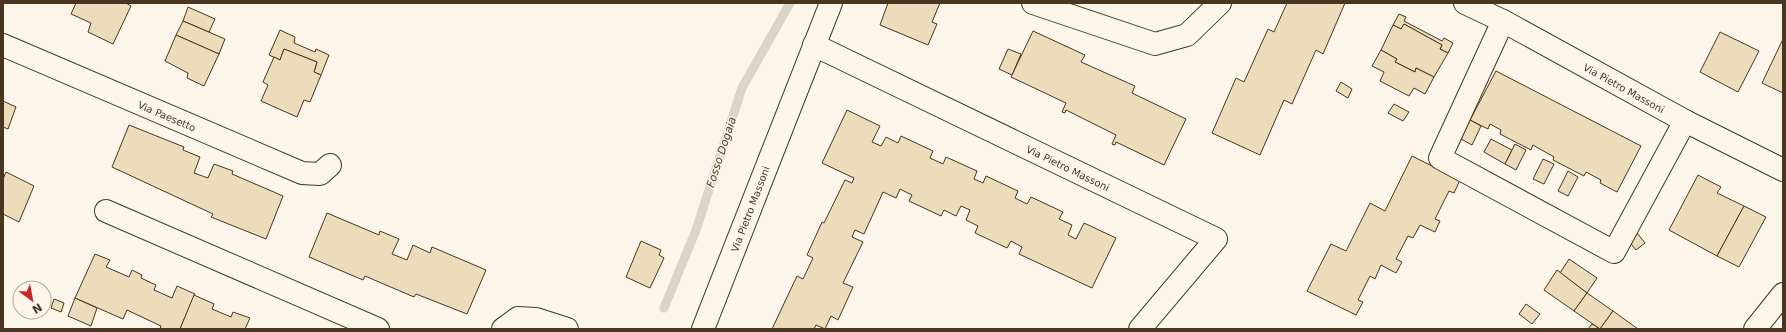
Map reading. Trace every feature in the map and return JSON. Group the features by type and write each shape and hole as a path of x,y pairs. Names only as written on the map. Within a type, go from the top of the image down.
{"street":[{"name":"Via Pietro Massoni","path":"703,329 831,3"},
{"path":"1033,3 1154,44 1187,35 1220,3"},
{"name":"Via Pietro Massoni","path":"1465,3 1503,20 1685,122 1783,170"},
{"path":"1503,20 1440,158 1614,252 1685,122"},
{"name":"Via Paesetto","path":"3,45 302,173 320,174 330,165"},
{"name":"Via Pietro Massoni","path":"814,45 1216,239 1140,329"},
{"path":"106,211 378,329"},
{"path":"1755,329 1783,294"},
{"path":"503,329 518,318 536,319 567,329"}],"building":[{"path":"76,3 126,3 131,6 113,44 88,32 91,23 71,14"},
{"path":"888,3 940,3 932,22 937,24 928,45 880,25"},
{"path":"1287,3 1345,3 1323,54 1316,50 1292,104 1284,100 1260,155 1212,133 1236,78 1244,82 1268,29 1274,32"},
{"path":"188,7 215,19 209,32 183,21"},
{"path":"1399,14 1406,17 1404,21 1442,41 1444,38 1453,43 1448,53 1440,49 1442,45 1404,24 1401,29 1393,25"},
{"path":"183,21 225,39 219,54 176,35"},
{"path":"1404,24 1442,45 1440,49 1448,53 1434,77 1416,68 1415,72 1395,62 1397,59 1381,50 1393,25 1401,29"},
{"path":"280,30 295,37 294,43 315,52 316,49 329,55 321,75 314,72 317,62 284,49 280,60 269,55"},
{"path":"1033,31 1085,55 1081,62 1135,86 1132,93 1186,119 1164,165 1116,142 1115,145 1112,144 1116,135 1066,110 1065,113 1062,112 1066,103 1011,77"},
{"path":"1720,32 1759,51 1738,92 1700,72"},
{"path":"176,35 219,54 204,86 187,78 188,73 165,61"},
{"path":"1783,39 1783,93 1762,83"},
{"path":"284,49 317,62 314,72 321,75 310,102 304,100 297,117 261,101 268,85 263,82 274,57 280,60"},
{"path":"1008,49 1021,54 1012,75 999,69"},
{"path":"1381,50 1397,59 1395,62 1415,72 1416,68 1434,77 1425,94 1414,88 1409,96 1380,81 1384,72 1372,66"},
{"path":"1496,71 1641,146 1617,192 1600,183 1601,180 1586,172 1584,176 1553,160 1554,157 1533,145 1531,150 1500,134 1501,130 1490,124 1488,129 1470,120"},
{"path":"1341,82 1352,89 1348,98 1336,91"},
{"path":"3,101 16,107 8,129 3,127"},
{"path":"1394,104 1409,112 1403,121 1388,113"},
{"path":"847,110 880,126 872,142 881,146 886,137 898,143 901,136 933,151 930,158 943,164 946,157 977,171 974,179 983,183 986,176 1018,191 1015,198 1027,204 1031,197 1063,212 1059,219 1072,225 1068,235 1076,239 1084,223 1116,238 1092,288 1019,254 1022,247 1011,241 1007,248 975,233 978,226 966,220 970,210 961,206 956,216 944,210 941,216 909,201 912,195 900,189 896,198 883,192 864,234 855,230 852,237 863,242 843,283 853,287 838,320 831,316 825,329 816,325 814,329 772,329 797,276 803,279 813,258 807,255 822,222 824,223 845,180 852,183 854,178 822,163"},
{"path":"1470,120 1481,126 1472,145 1461,139"},
{"path":"129,125 184,147 183,150 200,157 194,173 208,178 214,164 233,171 232,174 283,196 266,239 211,217 213,214 112,167"},
{"path":"1491,139 1512,150 1505,164 1484,152"},
{"path":"1515,144 1526,150 1516,170 1505,164"},
{"path":"1412,156 1460,180 1454,193 1449,191 1435,219 1440,221 1435,232 1420,225 1413,238 1408,236 1396,259 1402,262 1396,273 1381,265 1375,279 1370,276 1358,300 1363,302 1356,315 1307,291 1331,244 1346,251 1370,203 1385,211"},
{"path":"1543,159 1554,164 1544,184 1533,179"},
{"path":"1568,171 1578,177 1568,196 1558,191"},
{"path":"6,172 34,186 19,222 3,214 3,179"},
{"path":"1698,175 1721,187 1717,193 1744,206 1717,256 1669,230"},
{"path":"1744,206 1766,217 1739,267 1717,256"},
{"path":"327,213 379,235 380,231 399,239 392,254 407,260 413,245 430,253 432,247 486,270 467,314 416,294 414,297 365,276 363,280 309,257"},
{"path":"1637,233 1645,243 1636,250 1628,240"},
{"path":"641,241 661,250 659,255 664,258 650,288 626,277"},
{"path":"95,254 110,260 106,267 129,277 132,270 142,275 141,278 156,285 154,290 172,298 177,286 195,294 180,329 160,329 161,326 127,310 123,319 75,298"},
{"path":"1569,259 1597,278 1587,293 1560,273"},
{"path":"1557,270 1587,293 1574,311 1544,290"},
{"path":"1587,293 1613,311 1600,329 1574,311"},
{"path":"194,295 214,304 212,309 231,317 233,312 250,318 245,329 180,329"},
{"path":"75,298 97,308 91,326 68,316"},
{"path":"54,299 64,303 61,312 52,308"},
{"path":"1526,304 1540,314 1532,324 1519,314"},
{"path":"1613,311 1638,329 1600,329"},
{"path":"1592,324 1600,329 1588,329"}],"waterway":[{"name":"Fosso Dogaia","path":"664,308 696,230 742,88 790,3"}]}
